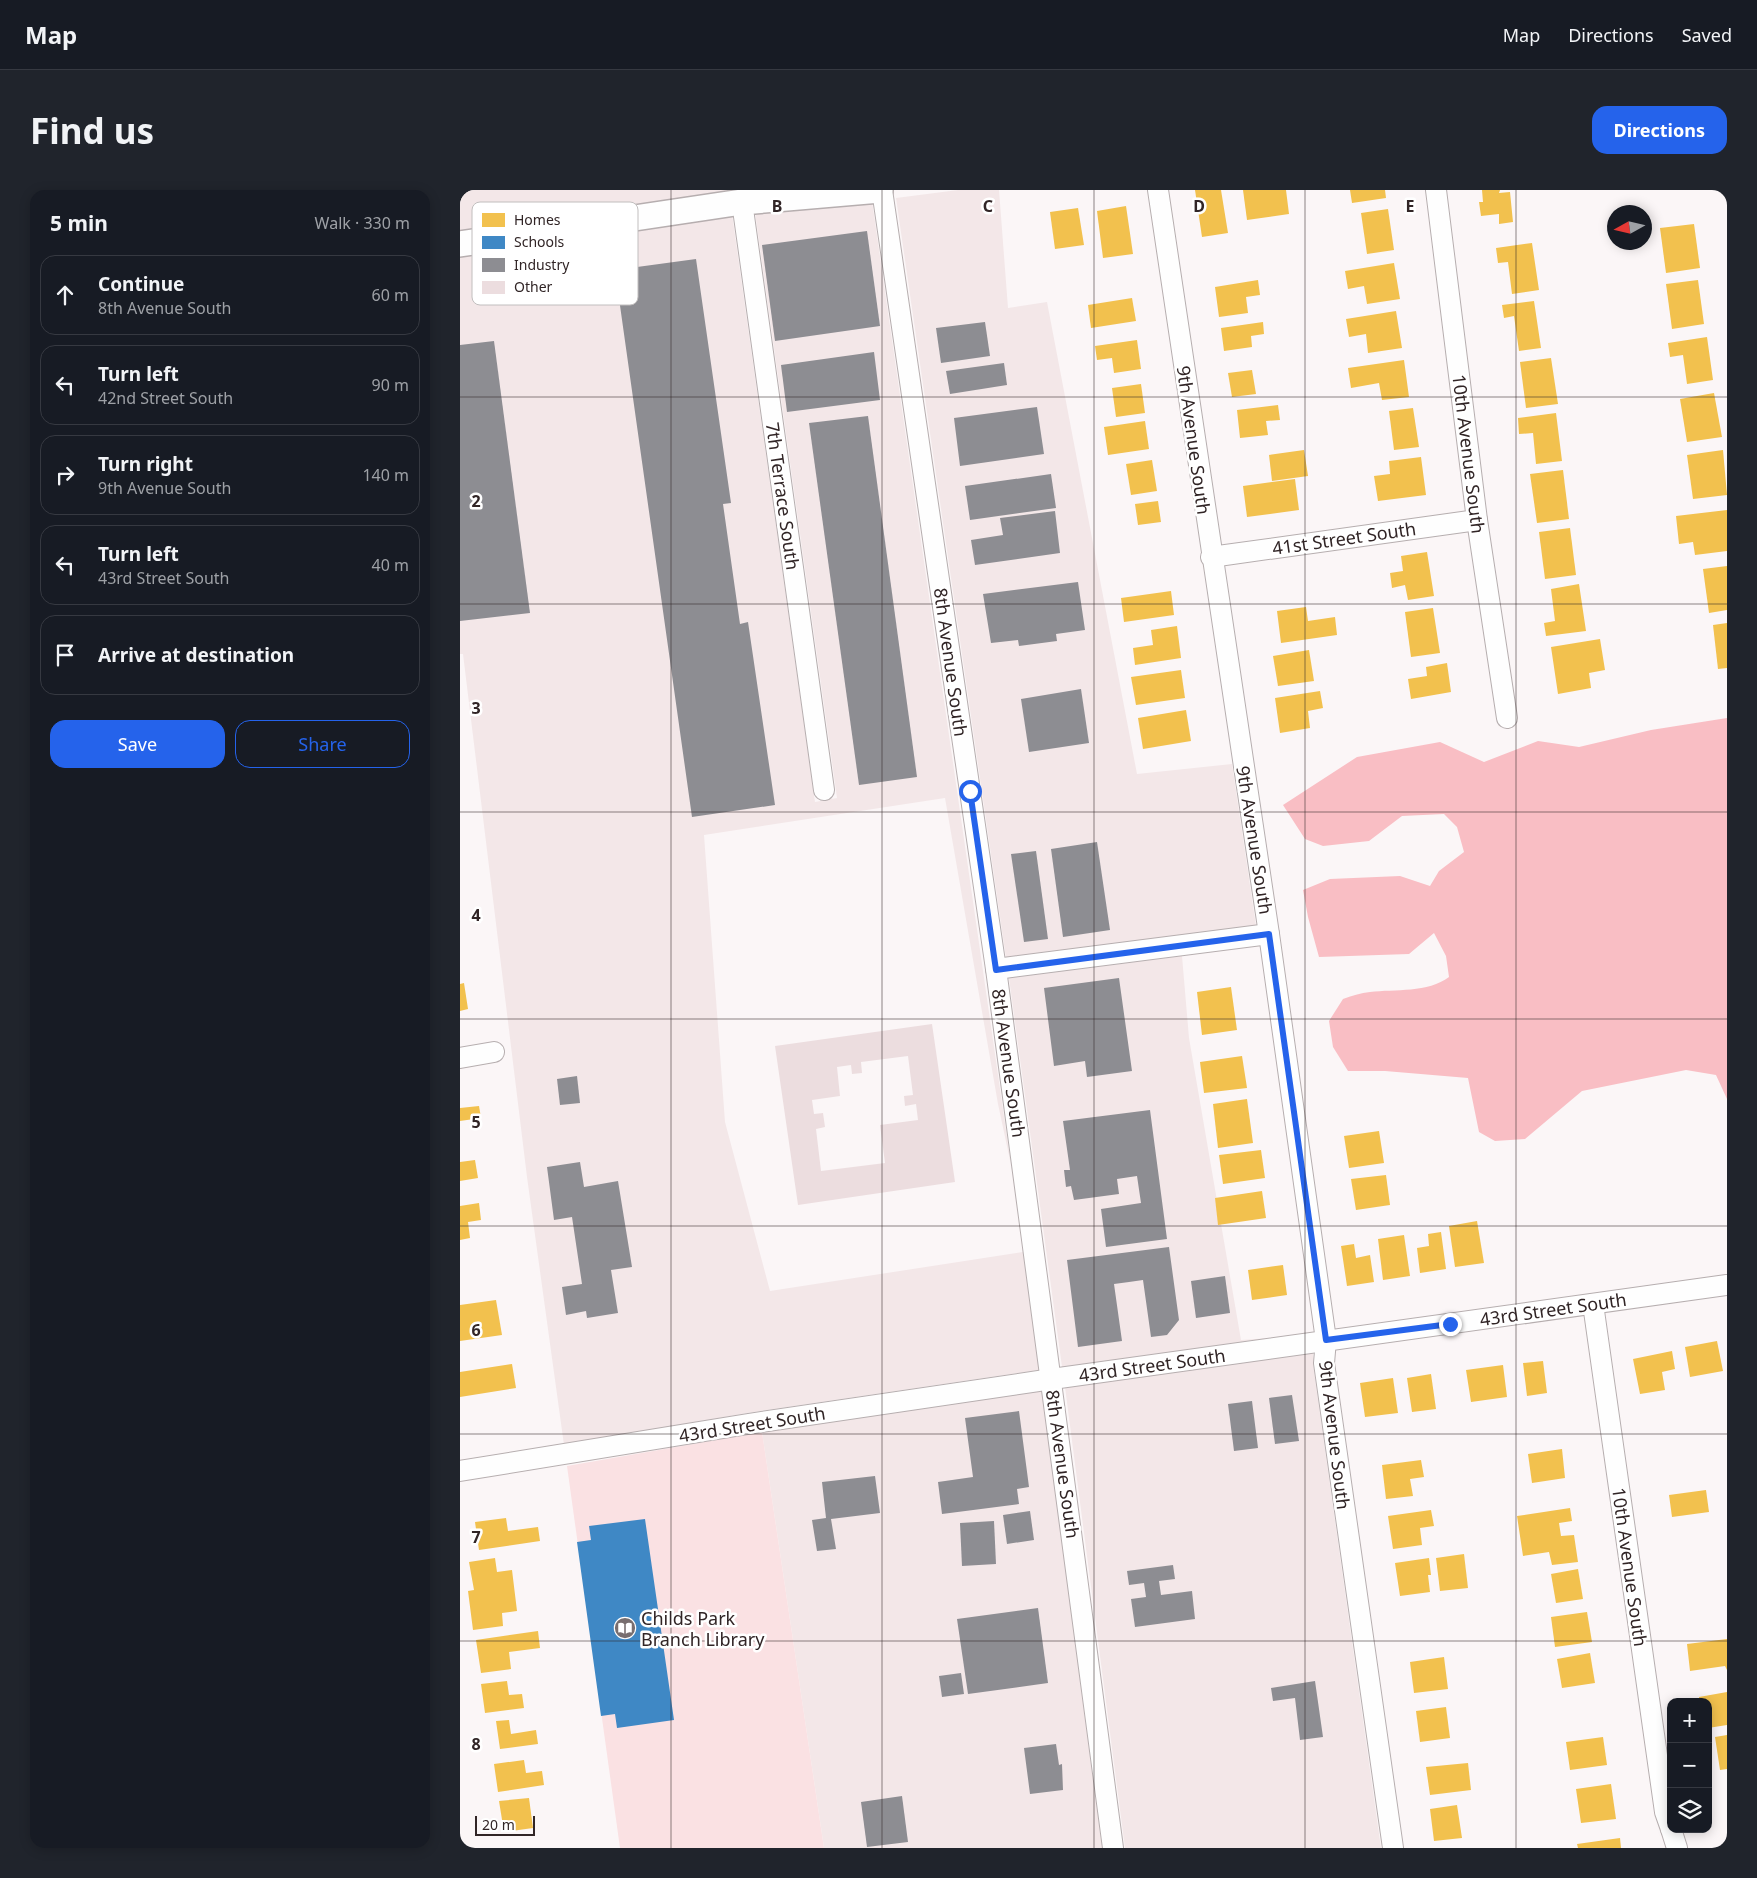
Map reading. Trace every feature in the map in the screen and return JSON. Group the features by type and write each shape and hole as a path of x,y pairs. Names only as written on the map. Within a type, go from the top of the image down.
{"street":[{"path":"638,217 742,202 881,190"},
{"name":"8th Avenue South","path":"881,190 996,970 1113,1848"},
{"name":"9th Avenue South","path":"1158,190 1211,557 1269,934 1326,1340 1324,1363 1393,1848"},
{"name":"10th Avenue South","path":"1436,190 1477,520 1507,718"},
{"name":"7th Terrace South","path":"742,202 824,790"},
{"name":"41st Street South","path":"1211,557 1477,520"},
{"path":"996,970 1269,934"},
{"path":"460,1058 494,1052"},
{"name":"43rd Street South","path":"460,1471 748,1424 1052,1379 1727,1285"},
{"name":"10th Avenue South","path":"1593,1304 1667,1818"},
{"name":"10th Avenue South","path":"1672,1833 1677,1848"}],"shaded area":[{"path":"460,190 755,190 638,207 638,202 472,202 472,232 460,234"},
{"path":"958,190 999,190 1008,308 1047,302 1137,774 1232,764 1256,926 1006,958 896,198"},
{"path":"872,201 1011,1165 998,1104 945,798 704,835 725,1122 770,1291 1023,1252 1039,1370 747,1413 564,1445 527,1177 463,654 460,654 460,254 472,252 472,305 638,305 638,228 732,214 815,802 837,798 755,212"},
{"path":"1727,718 1727,1099 1716,1075 1686,1070 1582,1091 1525,1139 1495,1141 1479,1132 1468,1078 1385,1071 1348,1071 1333,1047 1329,1021 1343,999 1367,992 1421,988 1441,982 1449,977 1446,956 1434,933 1409,954 1319,957 1303,890 1330,879 1400,876 1430,886 1439,871 1464,852 1457,827 1444,814 1402,816 1369,841 1323,846 1305,839 1283,805 1357,757 1440,742 1484,762 1538,741 1579,747 1651,730"},
{"path":"1182,956 1189,1038 1241,1340 1270,1338 1062,1367 1009,978"},
{"path":"1313,1353 1381,1848 1125,1848 1065,1387"},
{"path":"1042,1390 1102,1848 824,1848 762,1432"},
{"path":"762,1432 824,1848 620,1848 567,1466"}],"building: Homes":[{"path":"1195,190 1221,190 1228,233 1202,237"},
{"path":"1243,190 1286,190 1289,214 1247,220"},
{"path":"1350,190 1385,190 1386,198 1352,203"},
{"path":"1482,190 1500,190 1499,193 1510,192 1513,222 1499,224 1499,214 1481,216 1479,202 1483,202"},
{"path":"1126,206 1133,254 1103,258 1097,211"},
{"path":"1078,208 1084,245 1055,249 1050,212"},
{"path":"1388,209 1394,250 1367,254 1361,213"},
{"path":"1694,224 1700,268 1666,273 1660,228"},
{"path":"1532,243 1539,290 1512,294 1508,262 1498,263 1496,248"},
{"path":"1394,263 1400,299 1367,304 1364,286 1348,289 1345,271"},
{"path":"1258,280 1260,295 1246,297 1248,313 1219,317 1215,287"},
{"path":"1698,280 1704,324 1672,329 1666,284"},
{"path":"1132,298 1136,321 1091,328 1088,305"},
{"path":"1534,301 1541,348 1519,351 1514,316 1504,318 1502,305"},
{"path":"1396,311 1402,348 1368,353 1366,334 1349,337 1346,319"},
{"path":"1263,322 1264,334 1251,336 1252,347 1224,351 1221,328"},
{"path":"1707,337 1713,380 1687,384 1683,355 1670,357 1668,343"},
{"path":"1137,340 1141,369 1114,373 1112,358 1097,360 1095,346"},
{"path":"1551,358 1558,404 1526,408 1520,362"},
{"path":"1404,360 1409,397 1382,400 1379,383 1351,388 1348,368"},
{"path":"1252,370 1256,394 1232,397 1228,373"},
{"path":"1141,384 1145,413 1116,417 1112,388"},
{"path":"1714,393 1722,437 1687,442 1680,399"},
{"path":"1278,405 1280,420 1266,421 1268,435 1240,438 1237,410"},
{"path":"1413,408 1419,447 1394,450 1389,411"},
{"path":"1556,413 1562,461 1536,464 1533,433 1519,434 1518,418"},
{"path":"1145,421 1149,449 1108,455 1104,427"},
{"path":"1304,450 1308,476 1272,481 1269,455"},
{"path":"1723,450 1727,495 1693,499 1687,455"},
{"path":"1421,457 1426,495 1378,501 1374,476 1390,474 1389,461"},
{"path":"1152,460 1157,491 1131,495 1126,464"},
{"path":"1563,470 1569,519 1537,523 1530,474"},
{"path":"1295,479 1299,510 1247,517 1243,486"},
{"path":"1158,501 1161,522 1138,525 1135,504"},
{"path":"1727,510 1727,551 1695,555 1693,542 1679,544 1676,516"},
{"path":"1570,528 1576,575 1545,579 1539,532"},
{"path":"1427,552 1434,596 1408,600 1405,585 1392,588 1390,573 1403,571 1401,556"},
{"path":"1727,566 1727,610 1709,613 1703,569"},
{"path":"1579,584 1586,631 1546,636 1544,623 1555,621 1551,589"},
{"path":"1171,591 1174,615 1124,622 1121,598"},
{"path":"1306,607 1308,621 1335,617 1337,635 1281,643 1277,611"},
{"path":"1433,608 1440,653 1411,657 1405,612"},
{"path":"1727,623 1727,668 1718,669 1713,625"},
{"path":"1177,626 1181,658 1135,665 1133,648 1153,645 1151,630"},
{"path":"1600,639 1605,670 1589,673 1591,688 1558,694 1551,647"},
{"path":"1309,650 1314,681 1278,686 1273,656"},
{"path":"1447,663 1451,692 1411,699 1408,679 1427,676 1426,667"},
{"path":"1181,670 1185,698 1136,705 1131,677"},
{"path":"1320,691 1323,708 1308,711 1310,728 1280,733 1275,698"},
{"path":"1186,710 1191,741 1143,749 1138,718"},
{"path":"464,983 468,1009 460,1011 460,984"},
{"path":"1231,987 1237,1030 1202,1035 1197,992"},
{"path":"1242,1056 1247,1088 1204,1093 1200,1062"},
{"path":"1247,1099 1253,1143 1218,1148 1213,1104"},
{"path":"479,1106 481,1118 460,1121 460,1108"},
{"path":"1379,1131 1384,1163 1349,1168 1344,1136"},
{"path":"1261,1150 1265,1178 1223,1184 1219,1155"},
{"path":"475,1160 478,1178 460,1181 460,1162"},
{"path":"1386,1175 1390,1205 1356,1210 1351,1179"},
{"path":"1262,1191 1266,1218 1218,1225 1215,1198"},
{"path":"479,1203 481,1220 468,1222 470,1238 460,1240 460,1206"},
{"path":"1477,1221 1484,1263 1455,1267 1449,1226"},
{"path":"1441,1232 1446,1269 1420,1273 1417,1248 1429,1246 1428,1234"},
{"path":"1404,1235 1410,1276 1383,1280 1378,1239"},
{"path":"1354,1244 1356,1258 1370,1255 1374,1282 1347,1286 1341,1246"},
{"path":"1283,1265 1287,1295 1252,1300 1248,1270"},
{"path":"496,1300 502,1335 460,1341 460,1305"},
{"path":"1717,1341 1723,1371 1690,1377 1685,1347"},
{"path":"1672,1351 1675,1369 1662,1372 1665,1390 1640,1394 1633,1359"},
{"path":"1543,1361 1547,1393 1527,1396 1523,1363"},
{"path":"512,1364 516,1388 460,1397 460,1372"},
{"path":"1503,1365 1507,1397 1471,1402 1466,1370"},
{"path":"1431,1374 1436,1409 1412,1412 1407,1378"},
{"path":"1393,1378 1398,1413 1365,1417 1360,1383"},
{"path":"1562,1449 1565,1478 1532,1483 1528,1454"},
{"path":"1421,1460 1424,1477 1410,1479 1413,1496 1386,1499 1382,1465"},
{"path":"1706,1490 1709,1512 1672,1517 1669,1495"},
{"path":"1570,1508 1572,1521 1559,1523 1561,1536 1574,1535 1578,1562 1552,1565 1549,1552 1523,1556 1517,1516"},
{"path":"1431,1510 1434,1526 1420,1528 1422,1545 1393,1549 1388,1516"},
{"path":"506,1518 508,1531 538,1527 540,1541 479,1550 475,1522"},
{"path":"1464,1554 1468,1588 1440,1591 1436,1558"},
{"path":"495,1558 497,1572 512,1570 517,1611 502,1613 503,1626 473,1630 468,1591 474,1590 469,1562"},
{"path":"1429,1558 1430,1592 1400,1596 1395,1563"},
{"path":"1578,1569 1583,1599 1556,1603 1551,1574"},
{"path":"1587,1612 1592,1642 1555,1647 1551,1617"},
{"path":"538,1631 540,1648 509,1652 511,1669 481,1673 476,1640"},
{"path":"1727,1639 1727,1670 1725,1666 1690,1671 1687,1644"},
{"path":"1590,1653 1595,1683 1562,1688 1557,1659"},
{"path":"1444,1657 1448,1689 1414,1693 1410,1662"},
{"path":"507,1681 509,1695 522,1694 524,1708 485,1713 481,1684"},
{"path":"1727,1692 1727,1725 1712,1727 1712,1698 1699,1697"},
{"path":"1446,1707 1450,1738 1420,1742 1416,1711"},
{"path":"509,1720 511,1734 536,1730 538,1744 500,1749 496,1721"},
{"path":"1727,1735 1727,1769 1720,1770 1715,1737"},
{"path":"1603,1737 1607,1765 1570,1770 1566,1742"},
{"path":"524,1760 526,1773 542,1771 544,1785 498,1792 494,1764"},
{"path":"1468,1763 1471,1790 1430,1795 1426,1767"},
{"path":"1611,1784 1616,1819 1581,1823 1576,1789"},
{"path":"529,1798 533,1828 504,1832 499,1801"},
{"path":"1457,1805 1462,1838 1434,1841 1430,1809"},
{"path":"1620,1838 1621,1848 1578,1848 1577,1844"}],"building: Schools":[{"name":"Childs Park Branch Library","path":"645,1519 674,1720 617,1728 615,1714 601,1716 577,1542 591,1540 589,1526"}],"building: Industry":[{"path":"867,231 880,326 775,341 762,245"},
{"path":"696,259 731,503 723,504 740,624 748,622 775,805 692,817 620,305 638,305 638,267"},
{"path":"985,322 990,356 941,363 936,328"},
{"path":"494,341 530,613 460,621 460,345"},
{"path":"874,352 880,400 787,412 781,365"},
{"path":"1004,363 1007,385 950,394 946,371"},
{"path":"1037,407 1044,454 960,466 954,418"},
{"path":"868,416 917,777 859,785 809,423"},
{"path":"1051,474 1056,508 970,520 965,486"},
{"path":"1055,511 1060,553 975,565 971,540 1003,535 1000,518"},
{"path":"1078,582 1085,630 1056,634 1057,641 1019,646 1018,640 991,643 983,594"},
{"path":"1081,689 1089,743 1029,752 1021,699"},
{"path":"1097,842 1110,930 1063,937 1051,849"},
{"path":"1036,851 1048,939 1024,942 1011,854"},
{"path":"1119,978 1132,1071 1087,1077 1085,1061 1054,1066 1044,988"},
{"path":"577,1076 580,1103 560,1105 557,1079"},
{"path":"1150,1110 1167,1239 1106,1247 1101,1209 1141,1203 1137,1176 1117,1179 1119,1194 1074,1200 1071,1186 1066,1187 1064,1170 1070,1170 1063,1121"},
{"path":"580,1162 584,1187 618,1181 632,1267 611,1270 618,1313 587,1318 586,1311 566,1315 562,1287 582,1284 572,1217 554,1220 547,1167"},
{"path":"1169,1247 1179,1320 1167,1335 1151,1337 1143,1280 1114,1284 1122,1341 1078,1347 1067,1260"},
{"path":"1225,1276 1230,1313 1196,1318 1191,1281"},
{"path":"1292,1395 1299,1441 1275,1444 1269,1398"},
{"path":"1252,1401 1258,1448 1234,1451 1228,1404"},
{"path":"1019,1411 1029,1487 1017,1489 1019,1504 942,1514 938,1482 973,1477 965,1418"},
{"path":"875,1476 880,1513 831,1519 836,1549 817,1551 812,1520 826,1518 822,1482"},
{"path":"1030,1511 1034,1540 1007,1544 1003,1515"},
{"path":"994,1521 996,1564 962,1566 960,1523"},
{"path":"1173,1565 1175,1579 1159,1581 1161,1595 1192,1591 1195,1619 1135,1627 1131,1599 1146,1597 1144,1583 1129,1585 1127,1571"},
{"path":"1038,1608 1048,1683 968,1694 957,1619"},
{"path":"961,1673 964,1694 942,1697 939,1676"},
{"path":"1315,1681 1323,1737 1300,1740 1295,1698 1273,1701 1271,1688"},
{"path":"1056,1744 1059,1765 1062,1764 1063,1790 1030,1794 1024,1748"},
{"path":"902,1796 908,1842 867,1847 861,1802"}],"building: Other":[{"path":"932,1024 955,1182 798,1205 775,1046","holes":["908,1056 913,1095 904,1096 905,1106 916,1104 918,1120 880,1125 885,1163 821,1171 816,1129 825,1127 823,1113 814,1114 812,1100 840,1096 837,1067 851,1065 852,1074 862,1073 861,1062"]}],"place":[{"name":"Childs Park Branch Library","path":"625,1628"}],"route":[{"path":"970,791 996,970 1269,934 1326,1340 1450,1324"}]}
